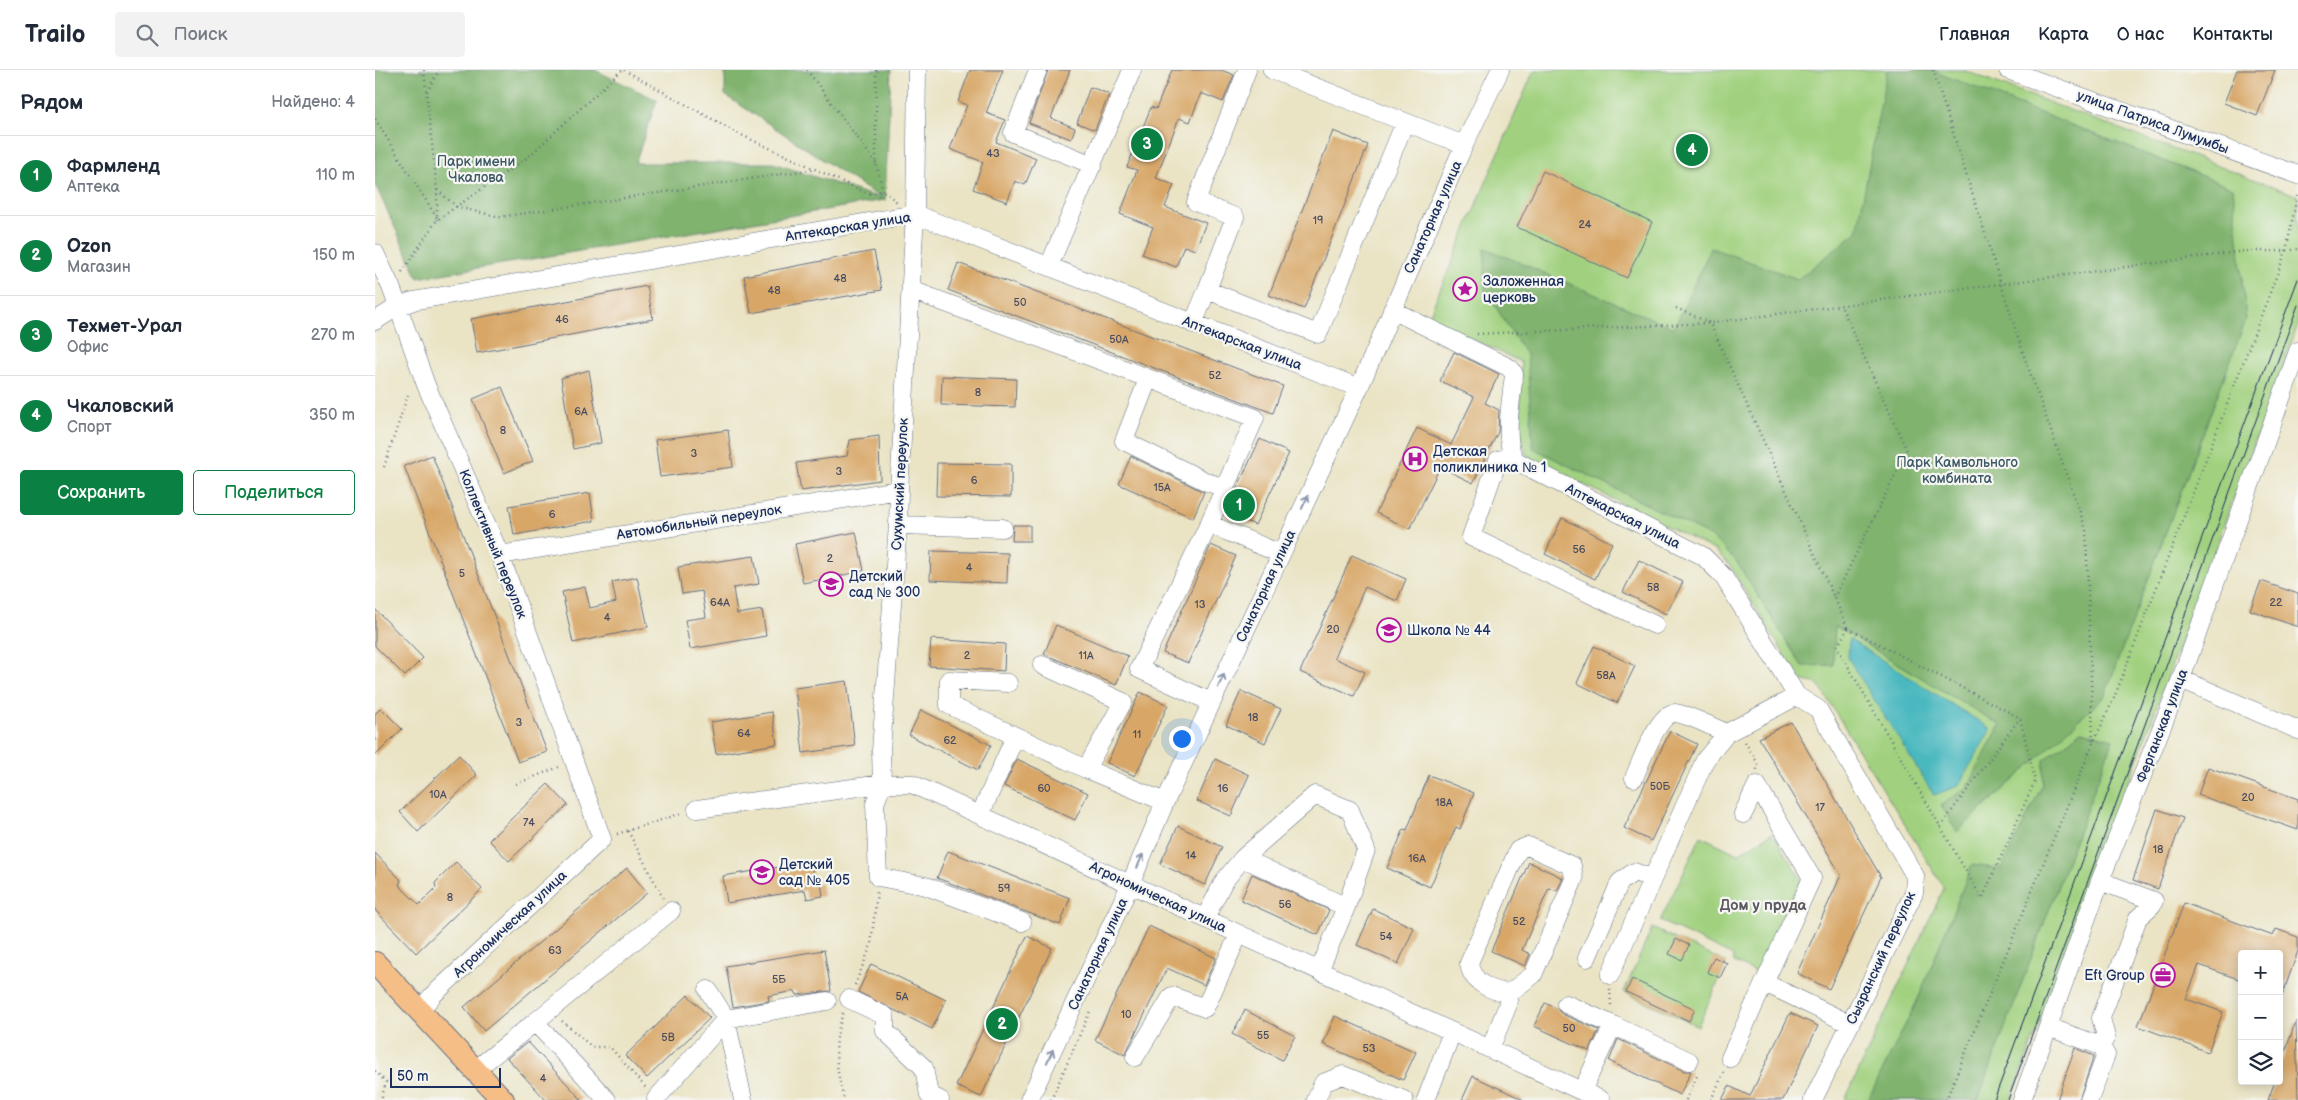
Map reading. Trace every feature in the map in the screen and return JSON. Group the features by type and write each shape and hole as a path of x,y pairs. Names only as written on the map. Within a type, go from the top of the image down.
{"main road":[{"path":"375,963 503,1100"}],"street":[{"name":"Сухумский переулок","path":"917,70 915,214 898,525 881,750 882,784 875,804 878,877 926,886 1022,922"},
{"path":"1038,70 1013,133 1093,165"},
{"path":"1049,266 1132,70"},
{"path":"1193,324 1235,218 1196,202 1247,70"},
{"path":"1272,70 1464,145"},
{"name":"Санаторная улица","path":"1029,1100 1130,885 1165,802 1211,702 1359,388 1464,145 1500,70"},
{"name":"улица Патриса Лумумбы","path":"2009,70 2298,175"},
{"path":"1207,290 1318,334 1405,122"},
{"name":"Аптекарская улица","path":"375,321 397,307 413,301 915,214 1359,388"},
{"name":"Коллективный переулок","path":"375,253 391,287 425,385 500,555 601,839"},
{"path":"911,290 1255,418 1209,524 1139,669 1211,702"},
{"path":"1392,310 1510,368 1514,374 1508,445 1511,457 1498,460 1471,536 1655,625"},
{"name":"Ферганская улица","path":"2022,1100 2100,882 2181,680 2298,351"},
{"path":"1148,379 1124,441 1207,482 1225,488"},
{"name":"Аптекарская улица","path":"1511,457 1703,556 1723,576 1797,696"},
{"name":"Автомобильный переулок","path":"500,555 899,490"},
{"path":"1209,524 1281,554"},
{"path":"898,525 1003,528"},
{"path":"1042,665 1123,702 1087,769"},
{"path":"1008,683 949,680 949,705 1015,738 1165,802"},
{"path":"2181,680 2298,730"},
{"path":"1609,975 1705,760 1732,730 1797,696"},
{"name":"Сызранский переулок","path":"1797,696 1818,709 1915,876 1914,893 1813,1100"},
{"path":"1634,778 1656,729 1665,716 1674,712 1732,730"},
{"path":"980,815 1015,738"},
{"name":"Агрономическая улица","path":"697,809 882,784 912,784 1130,885 1145,889 1601,1100"},
{"path":"1743,814 1757,785"},
{"path":"1730,1058 1812,878 1757,785"},
{"path":"1205,918 1224,881 1243,858 1315,795 1349,810 1366,850 1346,907 1319,971"},
{"name":"Агрономическая улица","path":"420,1010 454,975 601,839"},
{"path":"1490,1049 1507,1007 1509,993 1533,975 1575,879 1572,866 1528,846 1518,850 1469,963 1470,972 1477,981 1499,992 1509,993"},
{"path":"1243,858 1346,907"},
{"path":"1587,958 1620,882 1633,872 1652,878"},
{"path":"2100,882 2154,901 2138,918 2101,1018 2106,1037 2101,1046"},
{"path":"475,1070 671,911"},
{"path":"1135,1057 1173,996 1205,1008 1239,934"},
{"path":"1765,983 1850,1024"},
{"path":"708,990 725,1019 743,1100"},
{"path":"849,999 885,1016 885,1031 924,1068 929,1094 940,1100"},
{"path":"656,1099 725,1019 827,1001"},
{"path":"1566,1004 1689,1061"},
{"path":"535,1022 607,1100"},
{"path":"1582,1091 1613,1025"},
{"path":"2048,1027 2101,1046 2105,1055 2089,1100"},
{"path":"1426,1100 1452,1032"},
{"path":"1316,1100 1323,1083 1343,1075 1404,1100"}],"path":[{"path":"424,70 437,190 437,220"},
{"path":"427,92 439,70"},
{"path":"391,287 437,220 528,158 623,70 737,133 869,194 883,191"},
{"path":"807,70 876,163"},
{"path":"876,70 876,163 883,191 915,214"},
{"path":"1933,70 2000,284 2086,529 2093,743"},
{"path":"375,119 437,220"},
{"path":"437,190 457,207 500,216 815,169"},
{"path":"1946,1100 2093,743 2114,698 2286,251 2298,192"},
{"path":"1469,334 1710,323 2245,251 2286,251 2298,249"},
{"path":"1834,598 1907,451 1841,306"},
{"path":"1676,308 1710,323 1848,628 2020,718 2035,781 1982,899 1837,647 1848,628"},
{"path":"384,467 408,394"},
{"path":"1940,827 2020,718"},
{"path":"1732,730 1757,762 1757,785"},
{"path":"516,784 574,760"},
{"path":"601,839 697,809"},
{"path":"628,831 671,911"},
{"path":"1609,975 1613,1025"},
{"path":"549,1010 592,1047 610,1047 656,1099"},
{"path":"1711,1100 1730,1058"},
{"path":"1686,1100 1699,1073 1699,1066 1689,1061"},
{"path":"375,1071 386,1082 381,1100"}],"green space":[{"name":"Парк имени Чкалова","path":"375,70 416,70 416,73 420,70 595,70 657,100 635,163 773,163 882,199 725,95 725,70 891,70 885,200 418,278 375,184"},
{"name":"Парк Камвольного комбината","path":"1534,70 1963,70 2298,196 2298,325 2011,1100 1845,1100 1944,888 1818,684 1800,680 1730,566 1716,551 1527,456 1520,434 1521,362 1428,318"},
{"name":"Парк Камвольного комбината","path":"1887,70 1930,70 2233,188 2246,319 2104,697 1957,832 1941,805 1968,787 2000,725 1835,626 1833,665 1802,666 1736,561 1712,537 1533,448 1527,356 1485,290 1485,248 1674,328 1711,248 1798,279 1857,232"},
{"path":"2082,731 2113,739 1978,1100 1868,1100 1918,999 1972,865 2001,869 2043,784 2044,760"},
{"path":"1772,833 1802,880 1758,973 1734,962 1733,956 1660,921 1701,836 1738,854"},
{"path":"1652,928 1727,963 1698,1026 1624,992"}],"water":[{"path":"1849,639 1991,729 1958,786 1934,795 1848,658"}],"building":[{"path":"970,70 1003,70 986,113 1005,120 996,142 1036,158 1025,185 1015,181 1007,202 973,189 983,162 950,149 967,105 958,102"},
{"path":"1048,70 1070,70 1051,118 1075,128 1071,139 1029,123"},
{"path":"1172,70 1221,70 1234,75 1223,102 1201,93 1190,122 1179,118 1156,178 1174,185 1165,207 1206,223 1195,250 1184,246 1176,267 1142,254 1153,227 1120,214 1137,170 1127,167 1151,107 1156,109"},
{"path":"2237,70 2275,70 2257,116 2224,103"},
{"path":"1090,87 1109,94 1095,130 1077,123"},
{"path":"1333,131 1368,145 1304,309 1269,295"},
{"path":"1543,171 1652,222 1627,278 1517,227"},
{"path":"874,251 882,290 751,313 744,276"},
{"path":"958,263 1283,386 1273,413 948,290"},
{"path":"647,286 653,319 477,353 471,319"},
{"path":"1454,352 1499,374 1485,403 1499,410 1498,432 1473,483 1440,467 1410,529 1376,513 1417,428 1451,445 1474,397 1440,381"},
{"path":"589,370 601,443 573,449 561,378"},
{"path":"942,376 1016,379 1015,407 941,405"},
{"path":"502,387 533,461 504,473 473,399"},
{"path":"728,430 733,467 660,477 655,440"},
{"path":"879,436 880,480 801,491 796,463 847,456 850,440"},
{"path":"1260,439 1289,453 1255,525 1226,512"},
{"path":"432,455 547,752 518,762 404,466"},
{"path":"1131,456 1204,492 1193,518 1119,484"},
{"path":"937,463 1011,464 1011,497 936,496"},
{"path":"590,493 594,521 514,535 509,506"},
{"path":"1562,518 1612,543 1595,579 1545,554"},
{"path":"1013,525 1030,525 1030,541 1012,541"},
{"path":"856,532 864,571 803,583 795,544"},
{"path":"1211,545 1236,556 1188,663 1163,653"},
{"path":"931,551 1008,553 1007,583 930,580"},
{"path":"1352,555 1406,579 1397,601 1365,587 1334,658 1365,672 1354,696 1300,672"},
{"path":"754,556 759,584 733,588 737,614 762,610 766,636 690,649 685,620 706,617 702,591 682,594 678,567"},
{"path":"1639,560 1683,582 1666,614 1623,592"},
{"path":"637,577 648,627 573,643 562,592 585,587 590,608 616,602 612,582"},
{"path":"2261,581 2298,594 2298,627 2250,610"},
{"path":"375,609 423,658 405,676 375,646"},
{"path":"1056,625 1128,656 1116,685 1044,654"},
{"path":"931,639 1005,644 1004,671 929,666"},
{"path":"1594,646 1635,666 1617,703 1577,683"},
{"path":"847,681 855,746 803,753 795,688"},
{"path":"1241,691 1281,709 1265,743 1226,725"},
{"path":"1140,692 1168,705 1135,776 1107,763"},
{"path":"381,708 402,729 375,756 375,714"},
{"path":"921,710 991,745 978,770 909,735"},
{"path":"772,712 777,744 716,754 711,722"},
{"path":"1791,722 1881,877 1829,989 1797,973 1841,875 1759,738"},
{"path":"1670,731 1697,744 1651,841 1624,828"},
{"path":"459,755 477,775 418,832 400,812"},
{"path":"1017,759 1088,793 1075,820 1004,786"},
{"path":"1215,759 1249,775 1231,816 1197,801"},
{"path":"2208,767 2298,799 2298,830 2198,795"},
{"path":"1429,775 1474,793 1460,829 1456,827 1430,887 1387,868 1404,829 1407,830"},
{"path":"548,784 568,805 509,861 489,840"},
{"path":"2157,809 2183,818 2158,889 2133,880"},
{"path":"1178,826 1222,847 1205,885 1160,864"},
{"path":"948,851 1070,898 1060,925 937,878"},
{"path":"375,853 401,880 399,885 419,905 436,888 435,883 456,862 482,889 416,953 375,910"},
{"path":"811,862 814,884 821,883 823,896 807,899 805,890 727,903 723,876"},
{"path":"1529,862 1563,878 1557,891 1549,888 1522,950 1530,954 1525,966 1491,951"},
{"path":"627,868 647,893 484,1031 464,1007"},
{"path":"1252,874 1329,910 1318,935 1241,900"},
{"path":"2184,903 2273,936 2276,929 2298,937 2298,951 2283,993 2283,950 2238,950 2238,979 2199,965 2186,999 2223,1012 2208,1052 2138,1026"},
{"path":"1373,909 1414,928 1398,964 1357,945"},
{"path":"1149,926 1216,958 1204,985 1167,968 1125,1055 1095,1040"},
{"path":"1027,936 1052,948 981,1097 956,1086"},
{"path":"1676,939 1689,945 1682,960 1669,954"},
{"path":"824,950 831,991 797,995 795,991 768,996 769,1001 733,1007 726,966"},
{"path":"1714,957 1727,963 1720,978 1707,972"},
{"path":"871,964 946,1000 932,1029 858,992"},
{"path":"1632,979 1695,1009 1689,1021 1626,992"},
{"path":"688,995 710,1018 647,1078 625,1056"},
{"path":"1545,1003 1556,1008 1562,1014 1599,1030 1589,1051 1534,1026"},
{"path":"1245,1010 1295,1036 1282,1060 1232,1034"},
{"path":"1790,1013 1818,1026 1783,1100 1722,1100 1729,1086 1750,1096"},
{"path":"1335,1016 1416,1052 1403,1080 1323,1044"},
{"path":"2296,1021 2298,1100 2268,1100 2274,1085 2283,1085 2283,1058"},
{"path":"1618,1039 1684,1071 1691,1071 1680,1095 1609,1061"},
{"path":"528,1042 582,1100 546,1100 507,1058"},
{"path":"2075,1048 2094,1056 2079,1100 2057,1100"},
{"path":"1473,1076 1524,1100 1462,1100"}],"tram line":[{"path":"1994,1100 2298,279"},
{"path":"2008,1100 2298,305"}],"place":[{"name":"Техмет-Урал","path":"1147,144"},
{"name":"Чкаловский","path":"1692,150"},
{"name":"Заложенная церковь","path":"1465,289"},
{"name":"Детская поликлиника № 1","path":"1415,459"},
{"name":"Фармленд","path":"1239,505"},
{"name":"Детский сад № 300","path":"831,584"},
{"name":"Школа № 44","path":"1389,630"},
{"name":"Детский сад № 405","path":"762,872"},
{"name":"Eft Group","path":"2163,975"},
{"name":"Ozon","path":"1002,1024"}],"district":[{"name":"Дом у пруда","path":"1763,905"}]}
